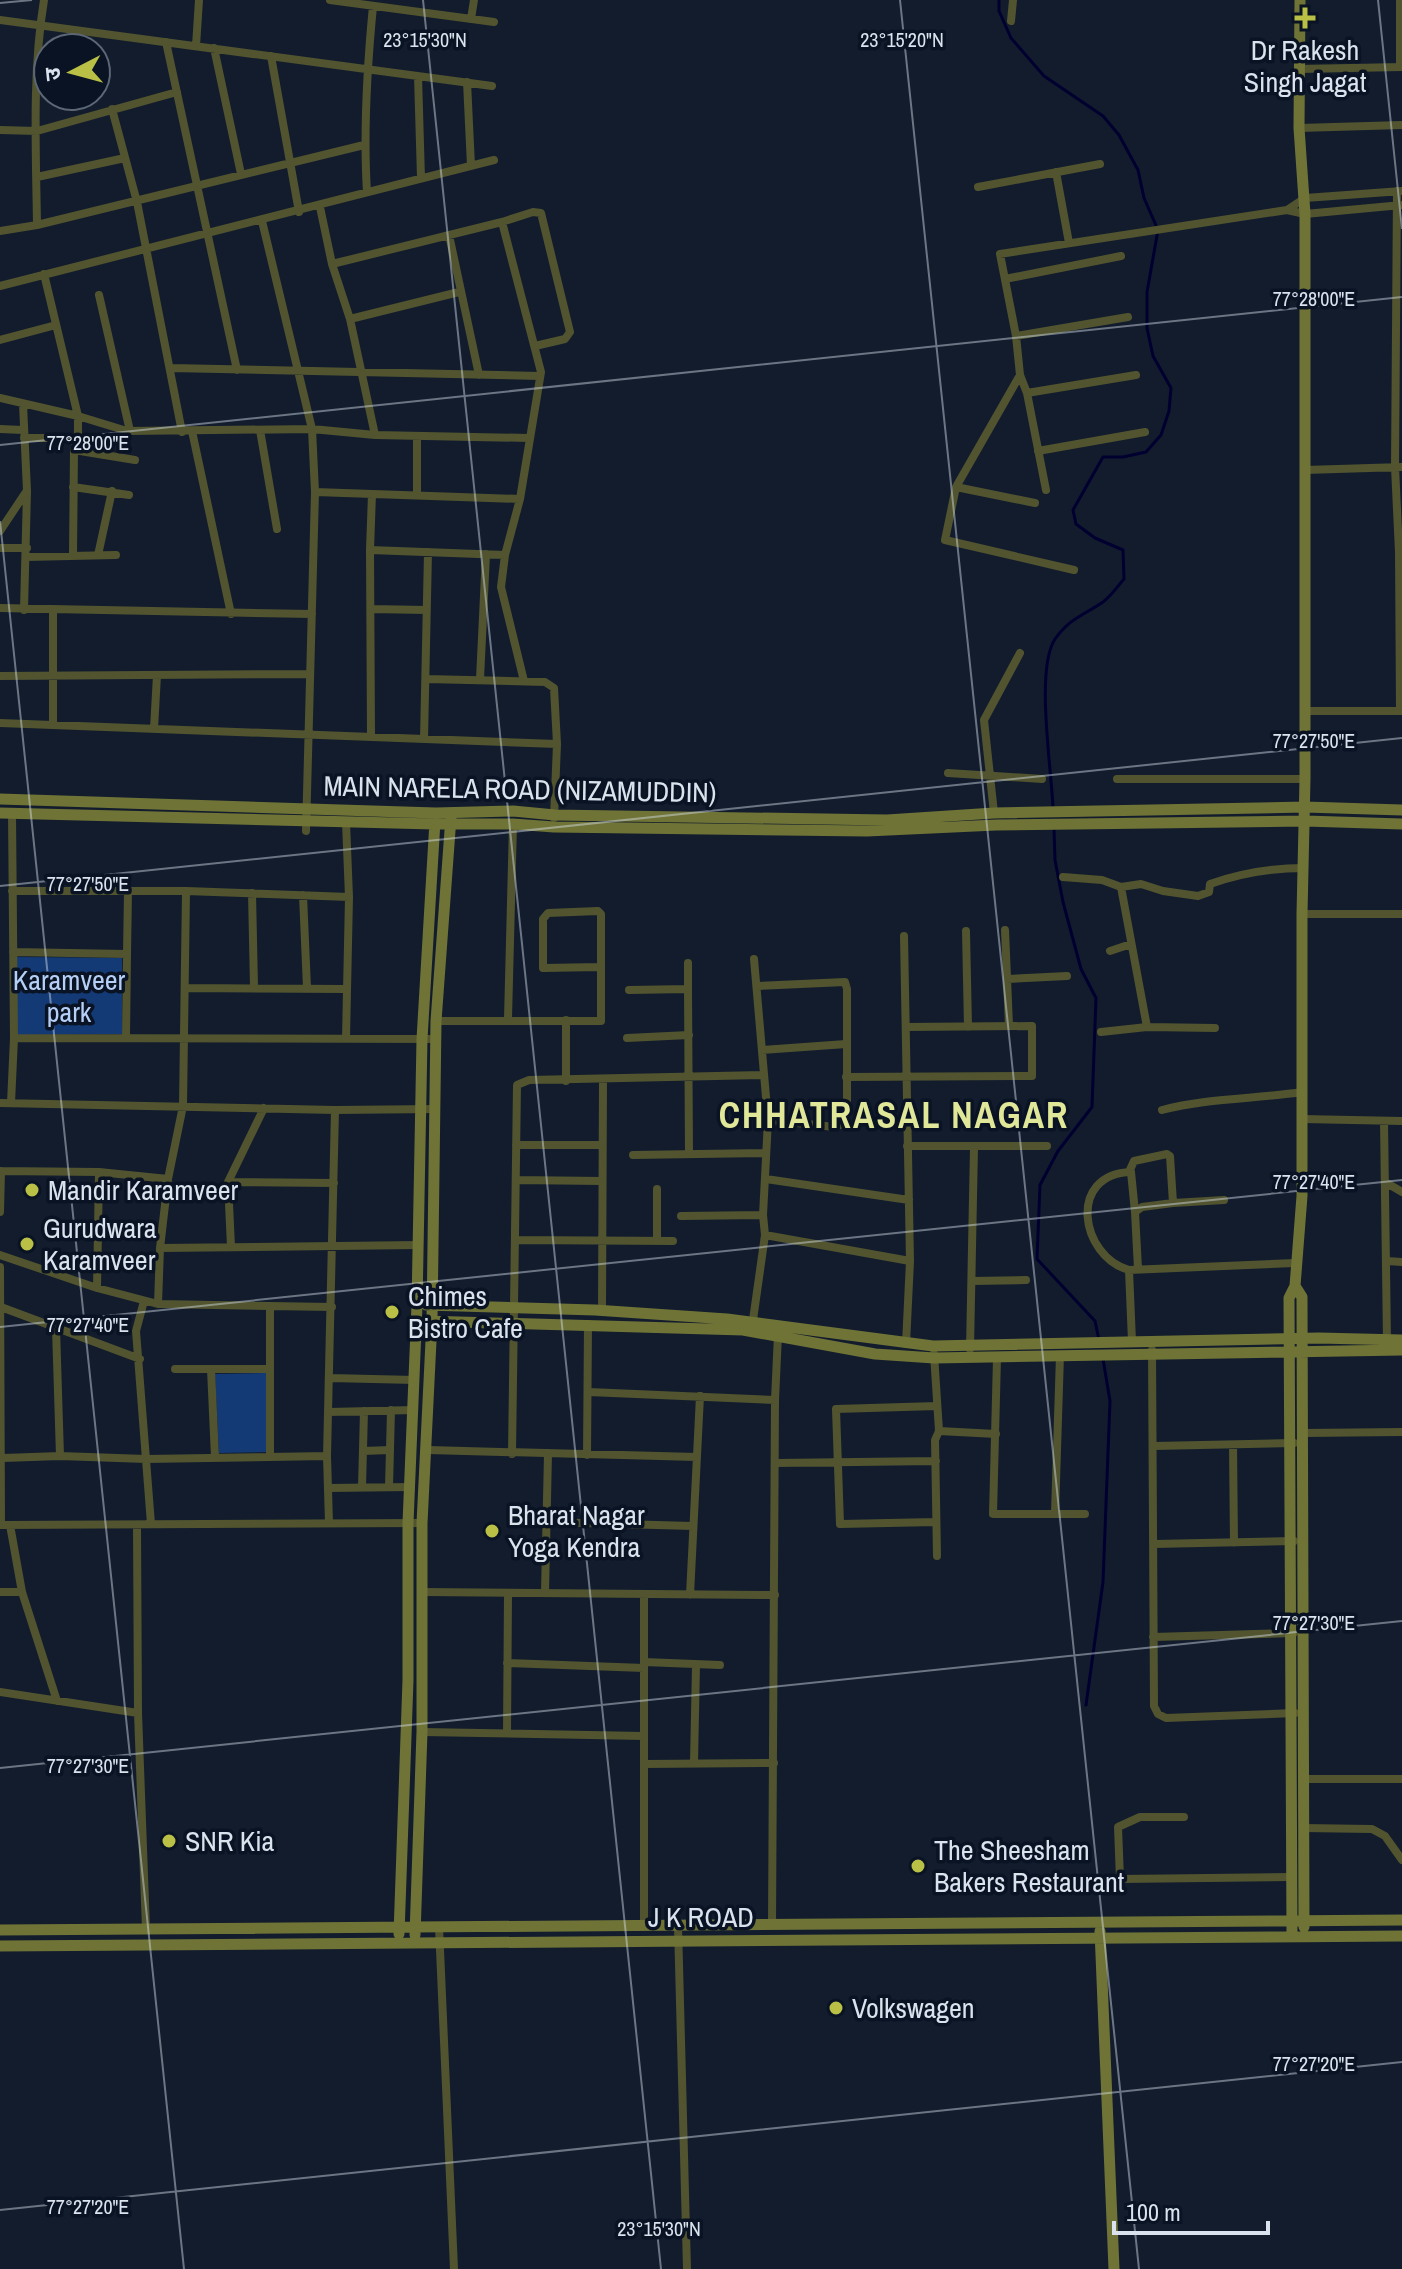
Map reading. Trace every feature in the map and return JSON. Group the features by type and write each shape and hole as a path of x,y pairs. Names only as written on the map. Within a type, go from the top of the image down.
{"street":[{"path":"37,225 40,25 44,0"},
{"path":"196,46 199,0"},
{"path":"330,0 494,22"},
{"path":"409,11 410,0"},
{"path":"471,19 474,0"},
{"path":"1011,21 1013,0"},
{"path":"1297,1633 1290,1541 1289,1298 1295,1286 1302,1196 1305,198 1299,128 1300,0"},
{"path":"1299,69 1401,67 1400,0"},
{"path":"367,192 364,145 366,69 373,6"},
{"path":"0,20 492,86"},
{"path":"166,42 237,370"},
{"path":"214,48 241,174"},
{"path":"271,56 299,212"},
{"path":"418,76 421,178"},
{"path":"467,82 471,166"},
{"path":"177,92 112,109 137,202 171,368 231,614"},
{"path":"0,130 37,131 102,112"},
{"path":"1299,128 1402,125"},
{"path":"0,231 137,202 364,145"},
{"path":"37,177 125,158"},
{"path":"0,286 320,207 494,160"},
{"path":"978,187 1100,164"},
{"path":"1056,172 1069,243"},
{"path":"1287,210 1305,198 1400,191 1401,711 1305,711"},
{"path":"1046,490 1027,393 1020,375 1016,336 1000,254 1287,210 1305,214 1399,205"},
{"path":"320,207 332,264 350,319 375,435"},
{"path":"332,264 533,212 541,213 570,332 565,339 535,346"},
{"path":"262,221 312,429 315,492 306,820"},
{"path":"502,222 540,376 520,499 505,555 501,587 524,681"},
{"path":"449,235 479,375"},
{"path":"1005,279 1121,256"},
{"path":"44,274 78,416 78,438 74,450 73,555"},
{"path":"350,319 459,292"},
{"path":"99,295 130,431"},
{"path":"1016,336 1128,317"},
{"path":"0,340 56,325"},
{"path":"171,368 540,376"},
{"path":"1020,375 956,487 945,540 1074,570"},
{"path":"1027,393 1136,375"},
{"path":"0,398 130,431 312,429 375,435 529,438"},
{"path":"23,404 27,491 24,610"},
{"path":"0,429 78,438"},
{"path":"260,430 277,529"},
{"path":"1038,451 1145,432"},
{"path":"417,436 417,495"},
{"path":"74,450 135,460"},
{"path":"1305,470 1399,467"},
{"path":"73,487 129,495"},
{"path":"956,487 1035,503"},
{"path":"0,531 27,491"},
{"path":"98,555 112,491"},
{"path":"315,492 520,499"},
{"path":"371,737 372,494"},
{"path":"0,548 73,555 116,555"},
{"path":"370,550 505,555"},
{"path":"424,739 428,552"},
{"path":"480,679 486,554"},
{"path":"0,608 312,614"},
{"path":"371,609 426,610"},
{"path":"53,611 53,724"},
{"path":"994,813 984,720 1020,653"},
{"path":"0,676 310,674"},
{"path":"154,729 157,675"},
{"path":"426,679 545,682 554,688 557,744 554,821"},
{"path":"0,723 557,744"},
{"path":"948,773 1042,779"},
{"path":"1117,779 1305,779"},
{"name":"MAIN NARELA ROAD (NIZAMUDDIN)","path":"0,799 346,822 435,819"},
{"name":"MAIN NARELA ROAD (NIZAMUDDIN)","path":"6,813 306,820 451,819 513,824 554,821 887,820 994,813 1305,807 1402,810"},
{"name":"MAIN NARELA ROAD (NIZAMUDDIN)","path":"451,819 513,811 554,821 867,831 1305,821 1402,824"},
{"path":"6,813 12,891 14,1038 11,1103"},
{"path":"399,1943 422,1039 435,819"},
{"path":"415,1943 422,1732 422,1523 432,1321 436,1021 451,819"},
{"path":"346,822 349,897 346,1038"},
{"path":"508,1019 513,824"},
{"path":"1063,877 1102,880 1121,887 1141,884 1198,896 1209,892 1210,884 1233,876 1272,868 1304,868"},
{"path":"1121,887 1147,1027"},
{"path":"12,891 186,891 349,897"},
{"path":"126,1037 128,891"},
{"path":"158,1304 160,1248 168,1179 183,1106 186,891"},
{"path":"252,893 254,987"},
{"path":"303,895 307,988"},
{"path":"436,1021 601,1021 601,914 598,911 548,913 543,919 543,968 600,967"},
{"path":"1302,914 1402,914"},
{"path":"1005,930 1009,1026"},
{"path":"966,931 968,1027"},
{"path":"904,936 910,1261 906,1344"},
{"path":"1110,951 1131,944"},
{"path":"13,952 127,954"},
{"path":"752,1326 765,1235 763,1215 768,1120 754,959"},
{"path":"688,963 689,1154"},
{"path":"1007,979 1067,976"},
{"path":"757,986 845,982 847,1114 844,1123 835,1127 768,1120"},
{"path":"185,988 347,989"},
{"path":"629,990 688,989"},
{"path":"566,1020 566,1081"},
{"path":"846,1077 1032,1076 1032,1026 906,1027"},
{"path":"1101,1032 1147,1027 1215,1028"},
{"path":"627,1038 689,1035"},
{"path":"14,1038 437,1039"},
{"path":"762,1050 846,1044"},
{"path":"512,1454 517,1085 529,1080 763,1075"},
{"path":"602,1311 603,1080"},
{"path":"1162,1110 1193,1102 1250,1100 1302,1092"},
{"path":"0,1103 435,1109"},
{"path":"231,1247 228,1182 264,1108"},
{"path":"329,1523 327,1456 335,1110"},
{"path":"1302,1119 1402,1121"},
{"path":"1384,1121 1387,1345"},
{"path":"516,1145 601,1145"},
{"path":"907,1146 1047,1146"},
{"path":"970,1352 974,1147"},
{"path":"633,1155 766,1153"},
{"path":"1173,1203 1170,1156 1134,1161 1129,1172 1101,1182 1092,1189 1087,1206 1090,1233 1120,1267 1134,1270 1295,1263"},
{"path":"0,1212 0,1171 99,1172 168,1179"},
{"path":"97,1288 99,1172"},
{"path":"1129,1172 1132,1174 1135,1212 1132,1341"},
{"path":"766,1179 909,1200"},
{"path":"516,1180 602,1181"},
{"path":"228,1182 334,1183"},
{"path":"1385,1182 1402,1192"},
{"path":"657,1189 657,1241"},
{"path":"1135,1212 1142,1207 1224,1200"},
{"path":"681,1216 763,1215"},
{"path":"765,1235 910,1261"},
{"path":"516,1240 673,1241"},
{"path":"160,1248 418,1245"},
{"path":"0,1255 97,1288 158,1304 332,1307"},
{"path":"1387,1261 1402,1262"},
{"path":"0,1267 4,1525 57,1701"},
{"path":"972,1281 1026,1280"},
{"path":"1295,1286 1302,1297 1303,1438 1303,1541 1297,1633 1291,1877 1298,1921"},
{"path":"144,1301 136,1331 151,1524"},
{"path":"417,1305 602,1311 752,1326 875,1354 970,1352 1118,1341 1132,1341 1152,1348"},
{"path":"270,1306 270,1455"},
{"path":"1,1307 140,1359"},
{"path":"417,1320 752,1326"},
{"path":"587,1455 588,1324"},
{"path":"56,1328 60,1456"},
{"path":"778,1331 906,1344 934,1352"},
{"path":"772,1925 778,1331"},
{"path":"970,1352 997,1358 1116,1355 1152,1348 1387,1345 1402,1340"},
{"path":"1387,1345 1402,1350"},
{"path":"1152,1348 1154,1706 1158,1714 1166,1718 1297,1713"},
{"path":"934,1352 939,1431 935,1440 937,1556"},
{"path":"1055,1513 1060,1355"},
{"path":"997,1358 993,1514 1085,1514"},
{"path":"175,1369 270,1369"},
{"path":"211,1369 215,1457"},
{"path":"330,1378 415,1380"},
{"path":"589,1392 775,1400"},
{"path":"690,1595 700,1396"},
{"path":"936,1522 840,1524 836,1409 937,1406"},
{"path":"389,1487 391,1410"},
{"path":"329,1412 414,1410"},
{"path":"362,1487 364,1411"},
{"path":"939,1431 996,1434"},
{"path":"1154,1446 1289,1443 1303,1438 1402,1432"},
{"path":"1233,1445 1234,1543"},
{"path":"363,1451 390,1450"},
{"path":"428,1450 697,1457"},
{"path":"545,1593 548,1453"},
{"path":"3,1458 327,1456"},
{"path":"776,1463 936,1461"},
{"path":"328,1488 411,1487"},
{"path":"546,1522 693,1526"},
{"path":"4,1525 422,1523"},
{"path":"137,1526 138,1713 152,1929 158,1945"},
{"path":"1154,1544 1303,1541"},
{"path":"0,1592 22,1592"},
{"path":"422,1592 775,1595"},
{"path":"507,1733 508,1593"},
{"path":"644,1595 644,1926"},
{"path":"1153,1637 1297,1633"},
{"path":"507,1663 720,1665"},
{"path":"694,1763 696,1665"},
{"path":"0,1692 138,1713"},
{"path":"1297,1713 1303,1779 1298,1937"},
{"path":"422,1732 644,1736"},
{"path":"644,1764 774,1763"},
{"path":"1303,1779 1402,1779"},
{"path":"1184,1817 1140,1817 1118,1827 1120,1879 1291,1877"},
{"path":"1303,1828 1372,1829 1385,1836 1402,1860"},
{"name":"J K ROAD","path":"0,1930 1402,1920"},
{"path":"1100,1923 1114,2269"},
{"path":"678,1926 687,2269"},
{"path":"439,1927 454,2269"},
{"name":"J K ROAD","path":"0,1946 1402,1936"}],"green space":[{"name":"Karamveer park","path":"16,957 122,958 122,1034 17,1035"},
{"path":"266,1373 266,1452 219,1453 215,1374"}],"waterway":[{"path":"999,0 999,11 1011,38 1044,76 1103,116 1119,135 1138,170 1144,198 1158,230 1147,292 1147,328 1153,356 1171,388 1169,411 1161,435 1146,452 1103,457 1073,510 1076,524 1095,538 1123,550 1124,579 1103,602 1066,626 1049,653 1045,696 1053,809"},
{"path":"1054,829 1055,860 1063,902 1081,969 1096,998 1092,1107 1058,1151 1040,1185 1037,1259 1095,1321 1099,1340"},
{"path":"1086,1705 1103,1582 1110,1401 1103,1359"}],"place":[{"name":"Dr Rakesh Singh Jagat","path":"1305,18"},
{"name":"Mandir Karamveer","path":"32,1190"},
{"name":"Gurudwara Karamveer","path":"27,1244"},
{"name":"Chimes Bistro Cafe","path":"392,1312"},
{"name":"Bharat Nagar Yoga Kendra","path":"492,1531"},
{"name":"SNR Kia","path":"169,1841"},
{"name":"The Sheesham Bakers Restaurant","path":"918,1866"},
{"name":"Volkswagen","path":"836,2008"}],"district":[{"name":"CHHATRASAL NAGAR","path":"894,1115"}]}
